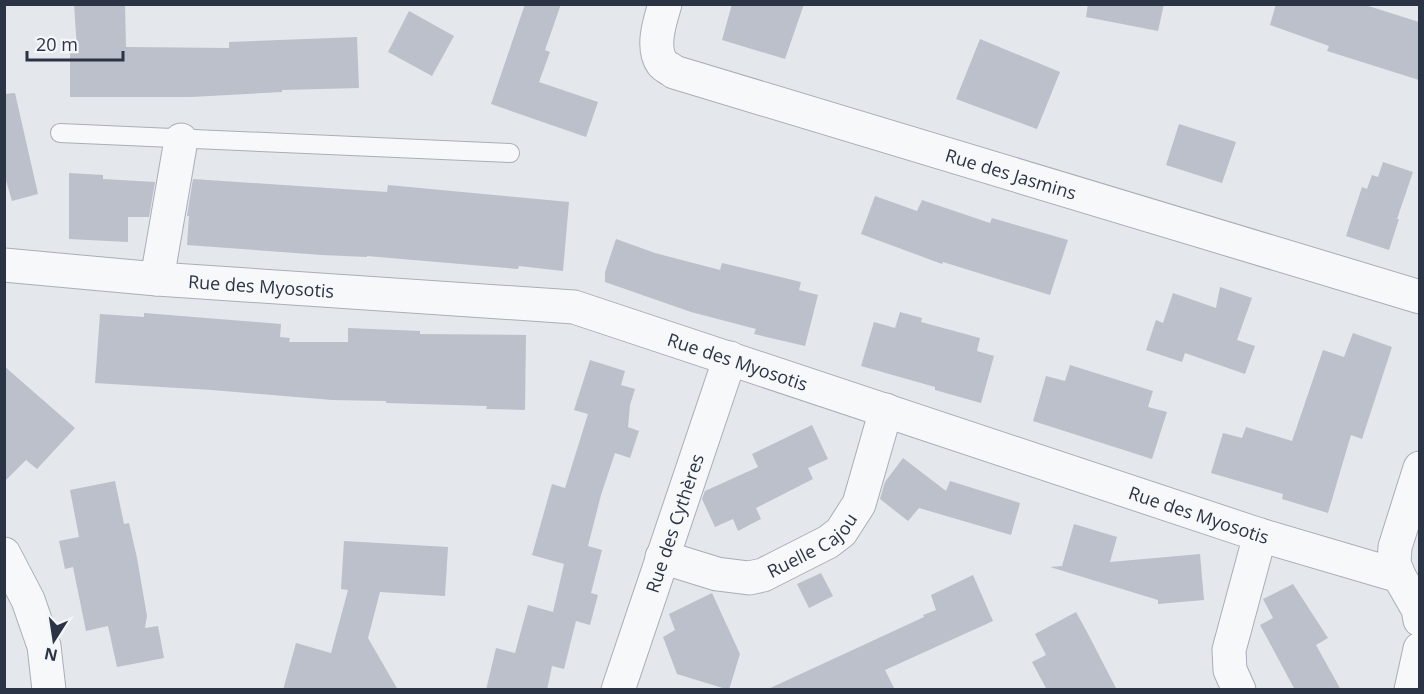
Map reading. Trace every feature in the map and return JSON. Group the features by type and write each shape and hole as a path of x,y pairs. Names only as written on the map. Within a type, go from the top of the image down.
{"street":[{"name":"Rue des Jasmins","path":"665,4 658,30 658,54 663,64 675,72 1419,297"},
{"path":"157,279 181,140"},
{"name":"Rue des Myosotis","path":"4,265 157,279 574,307 1260,535 1399,576"},
{"name":"Rue des Cythères","path":"618,690 730,358"},
{"name":"Ruelle Cajou","path":"662,557 717,574 749,579 763,575 828,542 841,532 859,504 886,410"},
{"path":"1419,468 1395,547 1394,563 1418,609 1419,620"},
{"path":"1239,690 1230,670 1229,650 1260,535"},
{"path":"4,554 28,600 44,646 49,690"},
{"path":"1411,690 1419,649"}],"lane":[{"path":"60,134 510,153"}],"building":[{"path":"74,4 125,4 126,47 229,48 229,42 357,37 359,88 282,90 282,92 191,97 70,97 70,48 77,49"},
{"path":"525,4 561,4 545,50 550,52 539,82 598,102 586,137 491,104"},
{"path":"732,4 804,4 785,59 722,40"},
{"path":"1088,4 1164,4 1158,31 1086,17"},
{"path":"1276,4 1362,4 1419,22 1419,80 1327,51 1329,46 1270,25"},
{"path":"409,11 454,36 432,76 388,52"},
{"path":"980,39 1060,72 1037,129 956,99"},
{"path":"15,93 38,194 12,201 4,174 4,94"},
{"path":"1179,124 1236,142 1222,183 1166,165"},
{"path":"1383,162 1413,172 1389,250 1346,236 1362,187 1367,189 1372,175 1378,177"},
{"path":"69,173 103,175 103,179 155,182 149,217 128,217 128,242 69,239"},
{"path":"193,179 387,192 388,185 569,202 563,271 519,266 518,269 367,256 187,245 189,216 187,216"},
{"path":"875,196 917,211 922,200 990,223 992,218 1068,240 1050,295 943,262 942,264 861,234"},
{"path":"616,239 655,253 720,270 722,263 801,282 799,290 818,295 805,346 754,334 756,329 691,312 605,282 605,272"},
{"path":"1220,287 1252,298 1237,340 1255,346 1245,374 1185,353 1182,362 1146,350 1156,320 1163,323 1173,293 1216,308"},
{"path":"900,312 922,318 921,322 980,338 977,351 994,356 981,403 861,366 874,322 895,328"},
{"path":"144,313 281,324 280,337 290,338 289,342 348,342 348,328 420,331 420,334 526,335 525,410 486,409 487,406 332,400 95,383 100,314 144,317"},
{"path":"1353,333 1392,347 1362,439 1351,435 1328,513 1282,499 1283,494 1211,473 1223,433 1242,438 1246,427 1292,441 1323,350 1344,357"},
{"path":"590,360 625,371 621,385 635,389 630,405 628,427 639,431 630,458 615,453 588,546 602,550 591,593 598,595 590,625 576,621 564,669 552,666 547,690 486,690 496,648 515,653 528,605 553,612 564,564 532,555 552,484 565,488 588,414 574,410"},
{"path":"1070,365 1153,391 1148,407 1167,412 1152,459 1033,421 1046,376 1065,381"},
{"path":"4,366 75,428 37,469 26,460 4,482"},
{"path":"812,425 828,459 808,468 813,479 756,508 761,519 738,531 733,519 715,527 702,499 705,491 758,467 752,454"},
{"path":"903,458 946,491 950,481 1020,503 1011,535 919,508 908,521 880,499 885,482"},
{"path":"115,481 124,524 129,523 137,558 147,616 145,628 158,626 164,658 117,667 108,626 86,631 73,567 65,569 59,541 79,537 70,490"},
{"path":"1074,524 1117,537 1110,562 1200,554 1204,600 1158,604 1158,600 1050,567 1062,566"},
{"path":"344,541 448,547 445,596 380,592 368,638 398,690 283,690 296,643 331,653 348,590 341,589"},
{"path":"821,573 833,596 809,608 797,584"},
{"path":"973,575 993,621 885,670 895,690 766,690 924,617 923,615 936,610 931,595"},
{"path":"1293,584 1328,638 1316,645 1341,690 1295,690 1260,625 1273,618 1263,599"},
{"path":"712,593 740,654 729,690 677,674 663,637 675,630 669,614"},
{"path":"1076,612 1117,690 1047,690 1032,662 1046,655 1035,634"}]}
